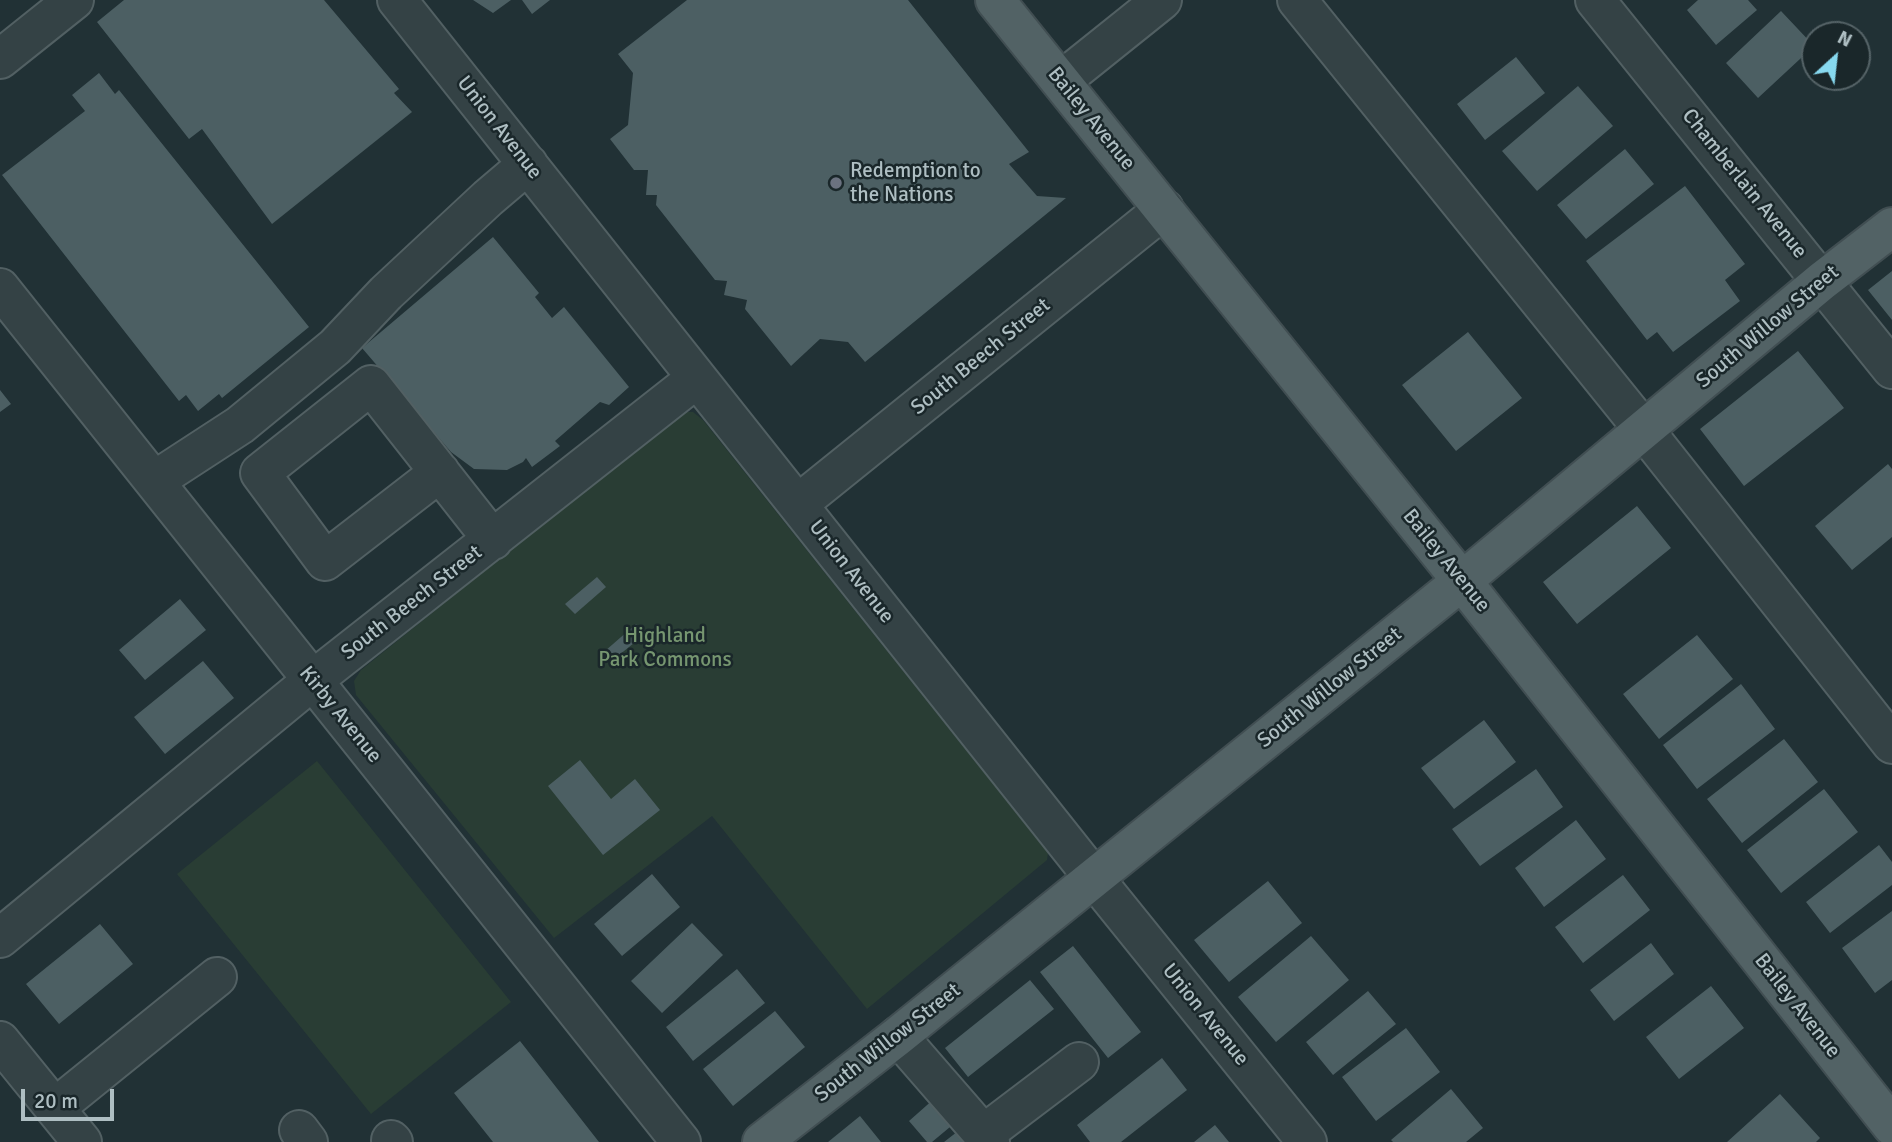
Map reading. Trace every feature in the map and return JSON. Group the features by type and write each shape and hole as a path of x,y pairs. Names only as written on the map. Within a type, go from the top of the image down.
{"main road":[{"name":"Bailey Avenue","path":"995,0 1462,581 1892,1126"},
{"name":"South Willow Street","path":"762,1142 898,1036 1462,581 1822,281 1892,227"}],"street":[{"path":"0,60 74,0"},
{"name":"Union Avenue","path":"397,0 1307,1142"},
{"path":"1061,81 1162,0"},
{"path":"1297,0 1644,430 1892,744"},
{"name":"Chamberlain Avenue","path":"1595,0 1892,369"},
{"path":"154,481 240,425 335,347 386,293 528,164"},
{"name":"South Beech Street","path":"798,505 1164,209"},
{"name":"Kirby Avenue","path":"0,288 681,1142"},
{"name":"South Beech Street","path":"0,938 313,680 697,378"},
{"path":"440,472 325,561 260,473 370,385 440,472 493,540"},
{"path":"55,1108 217,977"},
{"path":"898,1036 987,1138 1079,1062"},
{"path":"0,1041 82,1142"},
{"path":"1885,1142 1892,1136"}],"green space":[{"name":"Highland Park Commons","path":"682,412 693,412 703,420 1048,853 1047,860 867,1009 712,816 554,938 356,695 354,681 361,670"},
{"path":"317,761 511,1002 371,1114 177,874"}],"building":[{"path":"124,0 324,0 399,89 394,93 412,112 272,224 202,129 189,139 97,22"},
{"path":"473,0 511,0 493,13"},
{"path":"522,0 550,0 532,14"},
{"name":"Redemption to the Nations","path":"687,0 908,0 1029,152 1009,164 1037,196 1066,198 865,362 848,342 820,339 791,366 745,309 747,300 724,295 727,281 715,280 656,205 657,195 646,195 648,170 634,170 610,139 628,125 633,73 618,54"},
{"path":"1698,0 1748,0 1757,10 1716,45 1687,10"},
{"path":"1781,11 1801,32 1801,58 1758,98 1726,63"},
{"path":"1516,57 1545,93 1485,140 1457,104"},
{"path":"99,73 115,94 119,90 309,327 222,398 219,394 198,411 186,395 179,401 2,175 85,111 72,95"},
{"path":"1578,86 1613,126 1537,191 1502,151"},
{"path":"1625,149 1654,184 1586,239 1557,205"},
{"path":"1685,186 1745,264 1725,280 1740,301 1673,352 1657,332 1647,340 1586,261"},
{"path":"493,237 539,293 535,297 552,318 564,307 629,387 609,405 600,402 555,441 560,446 532,467 526,458 507,470 474,469 451,452 362,348"},
{"path":"1892,271 1892,320 1868,290"},
{"path":"1468,332 1522,398 1456,451 1402,385"},
{"path":"1798,351 1844,408 1744,486 1700,429"},
{"path":"0,390 11,404 0,412"},
{"path":"1888,464 1892,469 1892,537 1852,570 1815,526"},
{"path":"1637,506 1671,548 1577,624 1543,582"},
{"path":"597,577 606,587 575,614 565,604"},
{"path":"180,599 206,630 145,680 119,650"},
{"path":"636,624 645,634 613,660 605,651"},
{"path":"1697,635 1733,679 1659,739 1623,694"},
{"path":"203,661 234,698 165,754 134,717"},
{"path":"1741,684 1775,729 1697,789 1663,745"},
{"path":"1484,720 1516,762 1454,809 1421,768"},
{"path":"1784,739 1818,782 1742,843 1707,799"},
{"path":"580,760 611,799 635,779 660,810 603,855 548,786"},
{"path":"1536,769 1563,807 1480,866 1452,829"},
{"path":"1824,789 1858,832 1781,893 1747,850"},
{"path":"1576,820 1606,859 1544,907 1515,868"},
{"path":"1879,845 1892,862 1892,885 1830,933 1806,902"},
{"path":"652,874 680,907 622,956 594,924"},
{"path":"1623,875 1650,910 1583,963 1555,927"},
{"path":"1268,881 1302,923 1229,982 1194,940"},
{"path":"1892,911 1892,980 1875,993 1842,948"},
{"path":"692,923 723,955 662,1013 631,981"},
{"path":"100,924 133,964 59,1024 26,984"},
{"path":"1311,936 1349,980 1276,1042 1238,997"},
{"path":"1651,943 1674,974 1614,1021 1590,990"},
{"path":"1073,946 1141,1032 1108,1058 1040,972"},
{"path":"737,969 765,1003 693,1061 666,1027"},
{"path":"1030,980 1054,1009 968,1077 945,1048"},
{"path":"1711,986 1744,1028 1679,1079 1646,1037"},
{"path":"1368,991 1396,1024 1333,1075 1306,1042"},
{"path":"775,1011 805,1047 733,1106 703,1069"},
{"path":"1406,1028 1440,1072 1376,1121 1342,1077"},
{"path":"520,1041 599,1142 493,1142 454,1093"},
{"path":"1162,1058 1187,1090 1121,1142 1090,1142 1077,1125"},
{"path":"1451,1089 1483,1128 1466,1142 1391,1140"},
{"path":"1780,1094 1820,1138 1816,1142 1727,1142"},
{"path":"935,1098 956,1122 932,1142 927,1142 909,1121"},
{"path":"860,1116 881,1142 828,1142"},
{"path":"1215,1125 1229,1142 1194,1142"},
{"path":"962,1128 973,1142 944,1142"}],"place":[{"name":"Redemption to the Nations","path":"836,183"}]}
